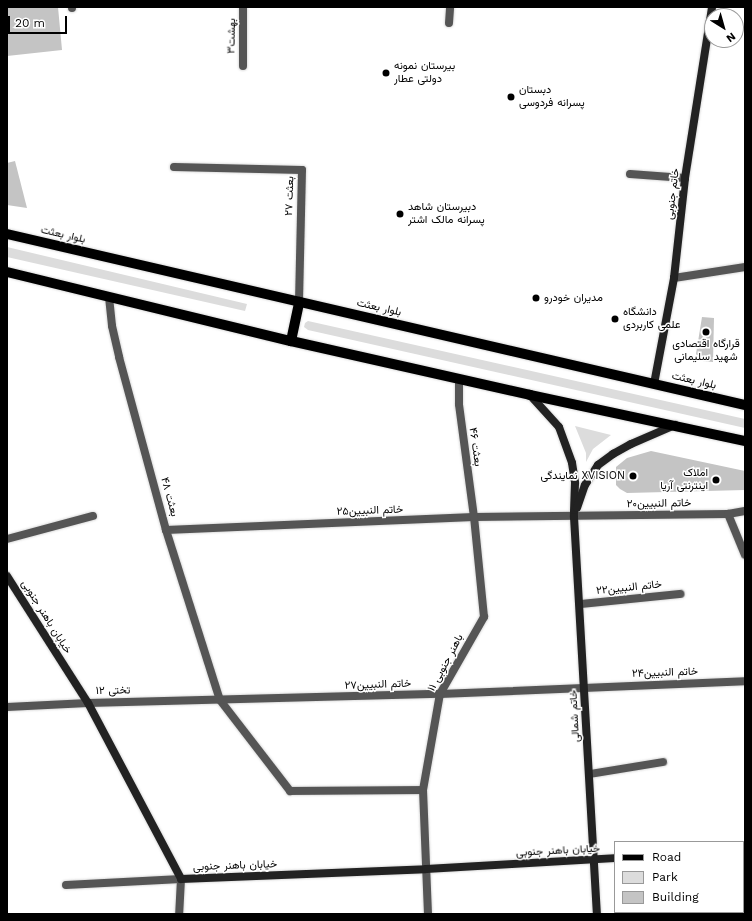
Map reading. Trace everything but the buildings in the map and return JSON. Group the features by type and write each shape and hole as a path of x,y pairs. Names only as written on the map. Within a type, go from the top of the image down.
{"main road":[{"name":"بلوار بعثت","path":"7,234 745,405"},
{"path":"7,272 291,341 530,395 745,441"},
{"path":"291,341 299,302"}],"street":[{"name":"بهشت۳","path":"242,66 244,7"},
{"path":"449,23 450,7"},
{"name":"خاتم جنوبی","path":"654,384 674,278 685,178 712,7"},
{"name":"بعثت ۲۷","path":"174,167 302,170 299,302"},
{"path":"630,174 685,178"},
{"path":"674,278 745,267"},
{"name":"بعثت ۴۸","path":"110,297 112,326 119,357 166,530 220,700 290,791 424,790"},
{"name":"بعثت ۴۶","path":"459,379 458,404 474,517"},
{"name":"خاتم شمالی","path":"530,395 559,427 566,442 575,483 574,517 585,686 597,914"},
{"path":"574,517 585,485 598,465 613,454 631,444 675,425"},
{"name":"خاتم النبیین۲۰","path":"574,517 728,514 745,511"},
{"path":"728,514 745,555"},
{"path":"7,539 93,516"},
{"name":"خاتم النبیین۲۵","path":"166,530 474,517 574,517"},
{"name":"باهنر جنوبی ۱۱","path":"428,914 424,790 440,694 484,617 474,517"},
{"name":"خیابان باهنر جنوبی","path":"7,576 88,703 181,879 426,869 614,858"},
{"name":"خاتم النبیین۲۲","path":"580,604 681,594"},
{"name":"خاتم النبیین۲۴","path":"585,686 745,681"},
{"name":"خاتم النبیین۲۷","path":"220,700 440,694 585,686"},
{"name":"تختی ۱۲","path":"7,708 88,703 220,700"},
{"path":"590,774 663,762"},
{"path":"66,885 181,879 179,914"}],"green space":[{"path":"7,247 247,304 245,311 7,257"},
{"path":"308,321 745,419 745,428 308,330 304,327 305,323"},
{"path":"575,426 611,435 593,449 586,462 586,453"}],"place":[{"name":"بیرستان نمونه دولتی عطار","path":"386,73"},
{"name":"دبستان پسرانه فردوسی","path":"511,97"},
{"name":"دبیرستان شاهد پسرانه مالک اشتر","path":"400,214"},
{"name":"مدیران خودرو","path":"536,298"},
{"name":"دانشگاه علمی کاربردی","path":"615,319"},
{"name":"قرارگاه اقتصادی شهید سلیمانی","path":"706,332"},
{"name":"نمایندگی XVISION","path":"633,476"},
{"name":"املاک اینترنتی آریا","path":"716,480"}]}
